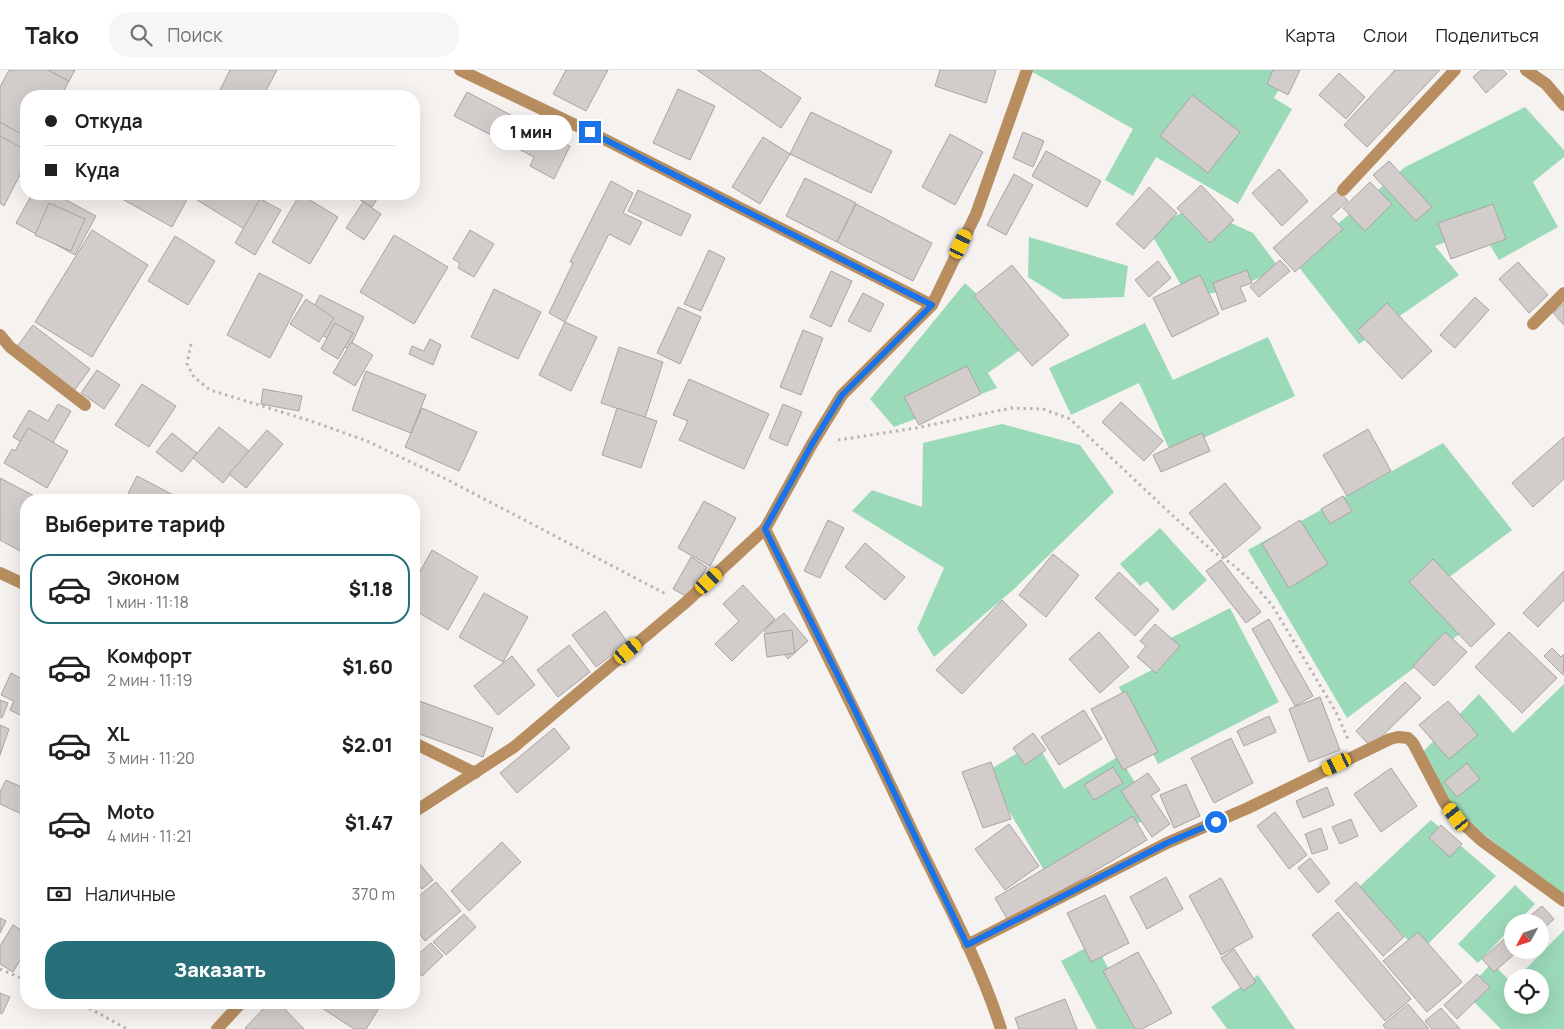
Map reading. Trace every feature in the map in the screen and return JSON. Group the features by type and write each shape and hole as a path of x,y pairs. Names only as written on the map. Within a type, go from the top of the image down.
{"street":[{"path":"460,70 590,132 932,305"},
{"path":"420,808 514,747 684,603 765,529 812,444 842,395 932,305 976,214 1027,70"},
{"path":"1344,190 1455,70"},
{"path":"1526,70 1546,84 1564,104"},
{"path":"1533,324 1564,293"},
{"path":"0,335 10,347 85,405"},
{"path":"765,529 850,700 967,945 990,994 1001,1029"},
{"path":"0,573 20,582"},
{"path":"967,945 1167,843 1248,808 1390,739 1403,737 1413,742 1444,802 1456,817 1482,841 1564,901"},
{"path":"420,746 475,773"},
{"path":"217,1029 236,1009"}],"path":[{"path":"191,344 187,364 194,377 210,390 311,421 367,441 444,478 684,603"},
{"path":"812,444 916,428 1011,408 1043,409 1070,419 1171,514 1215,553 1232,564 1262,592 1272,605 1336,712 1355,755"},
{"path":"0,969 20,977"},
{"path":"91,1009 127,1029"}],"green space":[{"path":"1029,70 1290,70 1274,98 1292,109 1238,204 1156,157 1133,196 1105,180 1133,129"},
{"path":"1525,107 1564,150 1564,157 1533,182 1558,227 1499,260 1480,229 1435,246 1459,275 1359,344 1294,261 1405,167"},
{"path":"1194,206 1253,233 1280,269 1231,290 1188,297 1149,230"},
{"path":"1029,237 1128,266 1124,297 1063,299 1028,277"},
{"path":"965,283 1030,343 988,373 997,388 894,427 870,399"},
{"path":"1145,323 1173,380 1268,337 1295,396 1171,453 1139,383 1071,415 1049,368"},
{"path":"1002,424 1080,445 1114,492 1013,590 934,657 917,629 944,568 852,511 872,490 922,507 923,443"},
{"path":"1443,443 1512,530 1436,587 1469,627 1347,718 1248,550"},
{"path":"1160,528 1207,580 1173,611 1147,581 1140,586 1120,564"},
{"path":"1230,608 1279,702 1158,764 1119,687 1167,662 1159,644"},
{"path":"1564,684 1564,897 1457,813 1419,756 1479,694 1513,733"},
{"path":"1036,742 1064,789 1119,756 1154,814 1048,877 986,772"},
{"path":"1431,820 1496,876 1420,952 1357,889"},
{"path":"1515,885 1535,904 1525,914 1504,914 1504,935 1478,963 1458,944"},
{"path":"1564,930 1564,1029 1501,1029 1464,992 1492,963 1504,975 1504,1014 1549,1014 1549,969 1526,969 1536,959 1549,959 1549,945"},
{"path":"1095,943 1140,1029 1097,1029 1061,961"},
{"path":"1258,975 1295,1029 1227,1029 1211,1007"}],"building":[{"path":"9,70 48,70 69,81 64,90 20,90 20,147 0,136 0,87"},
{"path":"48,70 75,70 69,81"},
{"path":"230,70 277,70 266,90 220,90"},
{"path":"566,70 608,70 586,111 553,94"},
{"path":"697,70 759,70 801,98 781,128"},
{"path":"940,70 996,70 986,103 935,86"},
{"path":"1273,70 1300,70 1288,95 1267,84"},
{"path":"1395,70 1440,70 1367,147 1344,125"},
{"path":"1481,70 1503,70 1507,74 1486,93 1473,77"},
{"path":"1339,73 1365,97 1346,119 1319,95"},
{"path":"678,89 715,106 690,160 653,143"},
{"path":"467,92 570,146 554,179 530,166 534,157 454,116"},
{"path":"1192,95 1240,132 1208,173 1160,136"},
{"path":"811,112 892,151 871,193 790,154"},
{"path":"0,122 20,134 20,173 0,161"},
{"path":"1023,132 1044,141 1033,167 1013,158"},
{"path":"950,134 983,152 955,205 922,187"},
{"path":"0,136 20,147 20,175 4,206 0,203"},
{"path":"763,137 790,154 760,204 732,187"},
{"path":"1046,151 1101,181 1087,207 1032,176"},
{"path":"1389,161 1432,207 1416,221 1373,175"},
{"path":"1279,169 1308,201 1282,226 1252,193"},
{"path":"1014,174 1033,185 1006,235 987,225"},
{"path":"805,178 856,203 837,242 786,216"},
{"path":"611,181 633,193 623,213 642,222 630,245 609,234 565,322 549,313 573,263 570,262"},
{"path":"1370,182 1392,204 1365,231 1343,208"},
{"path":"1201,185 1234,220 1210,243 1177,208"},
{"path":"1149,187 1177,213 1144,249 1116,224"},
{"path":"638,190 691,215 681,236 628,211"},
{"path":"1338,190 1348,201 1331,216 1343,229 1295,272 1273,248"},
{"path":"29,200 66,200 96,216 75,255 16,223"},
{"path":"124,200 187,200 172,227"},
{"path":"197,200 264,200 246,230"},
{"path":"259,200 281,210 255,255 235,243"},
{"path":"296,200 310,200 338,217 310,264 272,242"},
{"path":"360,200 376,200 372,207"},
{"path":"363,202 381,214 364,240 346,228"},
{"path":"49,203 85,219 71,251 35,235"},
{"path":"856,204 932,243 913,281 837,242"},
{"path":"1493,204 1506,239 1451,259 1438,223"},
{"path":"92,230 148,265 92,357 35,322"},
{"path":"470,230 494,244 474,277 458,268 460,263 453,259"},
{"path":"394,235 448,267 414,324 360,292"},
{"path":"175,236 215,261 188,305 148,281"},
{"path":"709,250 725,258 701,311 684,304"},
{"path":"1280,260 1290,271 1259,297 1250,287"},
{"path":"1158,261 1171,278 1149,297 1135,280"},
{"path":"1518,262 1548,295 1529,313 1499,279"},
{"path":"1012,265 1069,335 1032,366 974,296"},
{"path":"1247,270 1252,283 1240,287 1246,301 1222,310 1213,283"},
{"path":"831,271 852,281 831,327 810,317"},
{"path":"259,273 303,295 270,358 227,335"},
{"path":"1200,275 1219,314 1172,337 1153,298"},
{"path":"494,289 541,312 518,359 471,337"},
{"path":"863,293 884,304 870,332 848,321"},
{"path":"320,295 364,317 349,349 304,326"},
{"path":"1475,297 1489,310 1455,348 1440,335"},
{"path":"306,299 334,318 319,342 290,324"},
{"path":"1387,303 1432,351 1402,379 1357,331"},
{"path":"1564,303 1564,325 1553,313"},
{"path":"678,307 701,317 680,364 657,353"},
{"path":"565,322 597,337 571,391 539,375"},
{"path":"335,323 353,333 338,359 321,349"},
{"path":"33,325 90,369 73,392 16,348"},
{"path":"803,330 823,338 801,395 780,387"},
{"path":"430,339 441,345 433,365 409,354 412,346 424,351"},
{"path":"351,342 373,355 355,386 333,373"},
{"path":"619,347 663,362 645,418 601,403"},
{"path":"967,366 981,394 919,425 904,397"},
{"path":"97,370 120,385 104,409 81,393"},
{"path":"366,371 426,395 411,433 352,410"},
{"path":"689,379 769,414 744,469 679,440 688,421 673,415"},
{"path":"142,384 176,406 149,447 115,425"},
{"path":"263,389 302,396 299,411 261,404"},
{"path":"1121,402 1163,441 1144,461 1102,422"},
{"path":"58,404 71,411 45,456 13,437 29,410 48,421"},
{"path":"783,404 802,412 787,446 769,438"},
{"path":"422,408 477,432 459,471 405,447"},
{"path":"617,408 657,421 641,468 602,455"},
{"path":"219,427 249,451 223,483 193,458"},
{"path":"28,428 68,451 47,488 4,463 12,449 15,451"},
{"path":"1368,429 1391,471 1347,496 1323,455"},
{"path":"267,430 283,444 246,488 229,474"},
{"path":"172,433 197,453 182,472 156,452"},
{"path":"1202,433 1210,451 1161,472 1153,455"},
{"path":"1564,437 1564,479 1533,507 1512,483"},
{"path":"137,476 171,494 128,494"},
{"path":"0,478 31,494 20,494 20,551 0,540"},
{"path":"1225,483 1261,528 1225,558 1189,513"},
{"path":"1343,496 1352,511 1330,524 1321,509"},
{"path":"704,501 736,518 710,566 678,548"},
{"path":"828,520 844,528 820,578 804,571"},
{"path":"1300,520 1328,564 1289,588 1262,544"},
{"path":"865,543 905,577 885,600 845,567"},
{"path":"432,550 478,577 448,630 420,614 420,571"},
{"path":"1053,554 1079,575 1046,617 1019,595"},
{"path":"691,557 707,567 689,598 673,589"},
{"path":"1433,559 1495,624 1471,647 1409,582"},
{"path":"1221,560 1261,612 1246,623 1206,571"},
{"path":"1564,571 1564,600 1538,627 1523,613"},
{"path":"1119,572 1159,610 1135,636 1095,598"},
{"path":"743,585 775,619 732,661 715,644 739,621 723,604"},
{"path":"484,593 528,617 503,662 459,637"},
{"path":"1002,600 1027,625 962,694 936,670"},
{"path":"605,611 628,643 596,667 572,635"},
{"path":"784,613 808,641 788,659 764,630"},
{"path":"1269,619 1313,696 1295,706 1252,629"},
{"path":"1155,624 1180,646 1156,673 1137,657 1146,646 1140,641"},
{"path":"792,630 795,653 767,657 764,634"},
{"path":"1099,632 1129,667 1100,693 1069,659"},
{"path":"1445,632 1467,652 1434,686 1413,666"},
{"path":"1509,632 1557,678 1522,713 1475,667"},
{"path":"569,645 590,672 558,697 537,670"},
{"path":"1552,648 1561,657 1564,654 1563,675 1544,656"},
{"path":"512,656 535,685 498,715 474,686"},
{"path":"11,673 20,678 20,715 10,710 14,701 1,695"},
{"path":"1405,682 1421,698 1371,747 1356,731"},
{"path":"1126,691 1158,752 1123,770 1091,709"},
{"path":"1320,697 1340,750 1309,762 1289,709"},
{"path":"0,700 8,703 2,718 0,717"},
{"path":"420,701 493,728 483,757 420,734"},
{"path":"1448,701 1478,735 1449,759 1419,725"},
{"path":"1084,710 1102,739 1059,765 1041,737"},
{"path":"1269,716 1276,732 1244,746 1237,731"},
{"path":"0,725 9,729 0,755"},
{"path":"554,728 570,748 517,793 500,773"},
{"path":"1033,733 1046,750 1025,765 1013,748"},
{"path":"1231,738 1253,783 1214,803 1191,758"},
{"path":"991,762 1011,819 983,828 962,772"},
{"path":"1467,763 1480,779 1457,797 1444,782"},
{"path":"1113,767 1123,783 1094,800 1084,785"},
{"path":"1391,768 1417,806 1381,832 1354,794"},
{"path":"1148,773 1160,790 1151,796 1170,824 1152,837 1121,791"},
{"path":"6,780 20,786 20,813 0,804 0,792"},
{"path":"1186,784 1200,816 1174,828 1160,795"},
{"path":"1327,787 1334,805 1303,818 1296,801"},
{"path":"1275,812 1307,855 1289,869 1257,826"},
{"path":"1133,816 1147,840 1009,922 995,898"},
{"path":"1351,819 1358,836 1340,844 1332,827"},
{"path":"1009,824 1039,866 1005,890 975,849"},
{"path":"1441,825 1462,844 1450,857 1429,838"},
{"path":"1321,828 1328,849 1312,854 1305,834"},
{"path":"502,842 521,862 469,911 451,891"},
{"path":"1310,858 1330,883 1318,893 1298,868"},
{"path":"420,864 433,880 422,889 420,887"},
{"path":"1166,877 1183,909 1147,929 1130,897"},
{"path":"1221,878 1253,937 1221,955 1189,896"},
{"path":"436,882 461,911 425,941 420,935 420,895"},
{"path":"1356,882 1404,937 1383,956 1335,901"},
{"path":"1105,895 1129,943 1091,962 1067,913"},
{"path":"1542,906 1554,919 1549,924 1549,914 1532,914"},
{"path":"1338,912 1411,999 1385,1021 1312,935"},
{"path":"464,914 476,927 446,955 433,942"},
{"path":"0,918 6,921 0,933"},
{"path":"13,925 20,929 20,960 13,972 0,964 0,946"},
{"path":"1418,932 1462,982 1427,1012 1383,961"},
{"path":"1504,939 1504,959 1509,959 1494,972 1482,959"},
{"path":"431,943 443,956 422,976 420,974 420,953"},
{"path":"1234,949 1256,982 1243,991 1221,958"},
{"path":"1138,952 1172,1013 1142,1029 1135,1029 1103,971"},
{"path":"1477,974 1490,987 1457,1019 1444,1005"},
{"path":"0,993 10,997 2,1014 0,1013"},
{"path":"1065,999 1077,1029 1019,1029 1015,1018"},
{"path":"1408,1004 1429,1029 1386,1029 1383,1025"},
{"path":"1441,1008 1460,1029 1432,1029 1425,1021"},
{"path":"263,1009 285,1009 304,1029 246,1029"},
{"path":"324,1009 379,1009 366,1029 354,1029"}],"route":[{"path":"590,132 932,305 842,395 812,444 765,529 850,700 967,945 1167,843 1216,822"}]}
